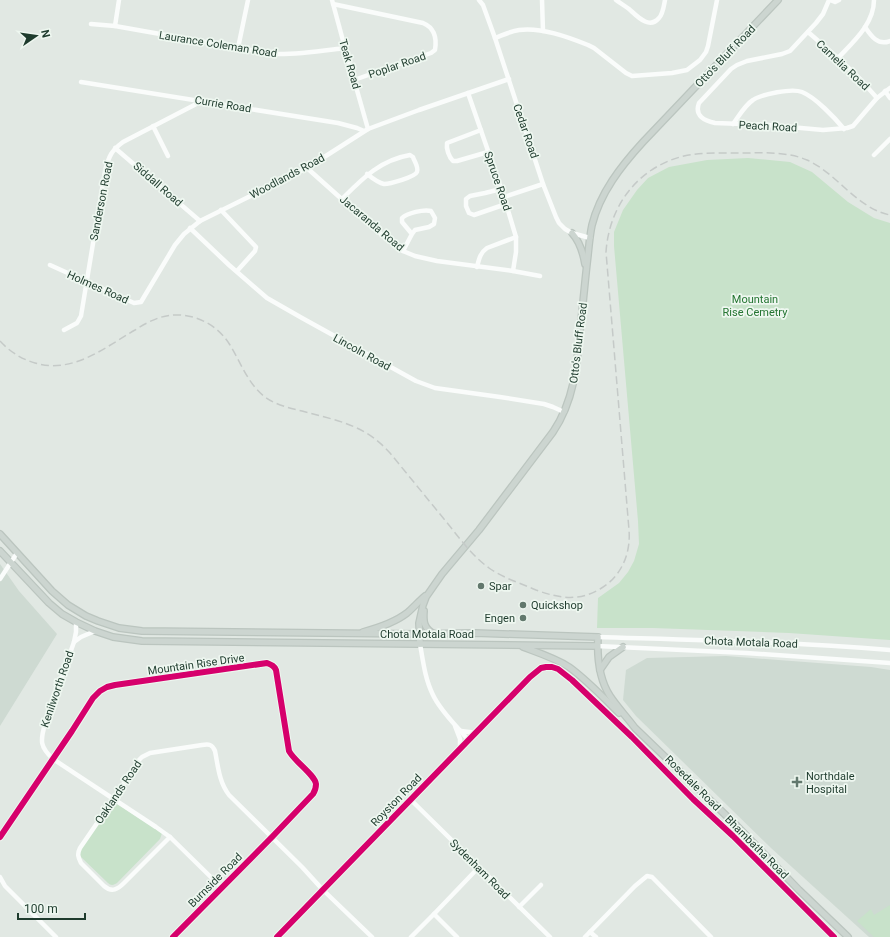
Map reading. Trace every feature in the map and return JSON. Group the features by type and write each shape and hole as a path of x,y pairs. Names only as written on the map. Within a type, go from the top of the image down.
{"main road":[{"name":"Otto's Bluff Road","path":"420,644 419,634 421,613 427,595 554,432 564,412 575,379 586,270 594,218 610,185 630,156 778,0"},
{"path":"572,232 580,244 586,270"},
{"name":"Chota Motala Road","path":"0,534 52,591 68,605 86,616 119,628 142,631 357,634 475,633 598,637"},
{"name":"Chota Motala Road","path":"0,551 49,603 62,614 95,631 113,637 142,641 597,646"},
{"path":"357,634 376,628 400,617 427,595"},
{"path":"427,595 424,616 425,624 427,629 434,634"},
{"name":"Bhambatha Road","path":"598,637 597,646 602,679 609,695 635,728 737,826 848,937"},
{"path":"520,646 548,656 568,667 587,682 635,728"},
{"path":"600,670 610,657 623,647"}],"street":[{"path":"115,26 119,0"},
{"path":"238,48 248,0"},
{"path":"542,0 543,31"},
{"path":"616,0 641,20 648,23 659,18 665,0"},
{"path":"495,38 513,31 543,31 594,48 632,76 677,72 691,68 703,57 708,46 717,0"},
{"path":"733,124 715,123 704,120 697,109 699,104 731,69 737,65 747,61 790,51 823,14 830,0 835,2 839,0"},
{"path":"838,58 865,27 872,14 874,0"},
{"name":"Teak Road","path":"332,2 354,80 366,130"},
{"name":"Poplar Road","path":"332,2 423,23 432,29 434,35 436,44 435,50 431,53 354,80"},
{"name":"Cedar Road","path":"482,2 556,217 565,229 590,238"},
{"name":"Laurance Coleman Road","path":"91,24 115,26 273,54 285,55 344,48"},
{"path":"865,27 878,41 885,43 890,41"},
{"name":"Camelia Road","path":"808,32 860,79 877,98"},
{"name":"Woodlands Road","path":"144,298 175,245 190,228 200,221 307,168 366,130 508,79"},
{"name":"Currie Road","path":"81,82 338,123 366,130"},
{"name":"Peach Road","path":"733,124 743,110 752,101 762,96 793,90 804,92 817,102 844,129"},
{"path":"844,129 853,126 877,98 888,90 890,98"},
{"name":"Spruce Road","path":"468,93 504,197 516,237 516,252 513,271"},
{"name":"Sanderson Road","path":"64,330 77,323 81,316 105,170 109,157 115,148 123,142 202,101"},
{"name":"Peach Road","path":"733,124 790,126 823,130 844,129"},
{"path":"153,126 168,156"},
{"path":"481,130 447,143 450,158 453,161 457,161 488,152"},
{"path":"874,155 890,139"},
{"name":"Siddall Road","path":"115,148 200,221"},
{"path":"342,199 367,174 384,163 410,155 413,157 417,169 417,172 414,175 384,184 367,174"},
{"name":"Jacaranda Road","path":"307,168 403,251 415,256 437,261 540,276"},
{"path":"504,197 544,184"},
{"path":"501,189 470,196 466,199 466,206 469,213 474,215 506,204"},
{"path":"221,210 256,247 255,251 237,271"},
{"path":"403,251 415,230 429,227 434,224 435,218 431,211 422,211 403,216 402,222 412,234"},
{"name":"Lincoln Road","path":"190,228 267,298 416,382 435,388 544,404 553,406 564,412"},
{"path":"477,267 480,254 483,251 516,237"},
{"name":"Holmes Road","path":"50,266 134,303 141,302 144,298"},
{"path":"0,579 17,553"},
{"name":"Kenilworth Road","path":"76,622 74,642 56,690 42,736 41,743 43,748 53,759 114,798 170,837 222,888"},
{"name":"Kenilworth Road","path":"74,642 95,631"},
{"name":"Chota Motala Road","path":"598,637 814,644 890,650"},
{"name":"Otto's Bluff Road","path":"420,644 425,674 433,695 442,710 469,740"},
{"name":"Chota Motala Road","path":"597,646 746,653 890,663"},
{"name":"Mountain Rise Drive","path":"0,837 93,698 100,691 107,687 267,663 274,666 276,670 289,751 312,776 316,785 313,794 272,837"},
{"name":"Rosedale Road","path":"530,678 541,668 552,667 558,669 572,680 632,737 693,799 733,836 834,937"},
{"name":"Royston Road","path":"277,937 530,678"},
{"path":"455,724 460,739 460,750"},
{"path":"461,732 476,733"},
{"name":"Oaklands Road","path":"170,837 120,887 113,890 107,889 80,863 78,858 78,852 103,813 139,760 146,754 208,744 211,745 215,750 220,778 224,789 229,795 372,937"},
{"name":"Sydenham Road","path":"411,800 550,937"},
{"name":"Burnside Road","path":"173,937 272,837"},
{"path":"411,937 479,867"},
{"path":"0,876 5,886 12,894 56,937"},
{"path":"585,937 635,886 647,876 652,877 711,937"},
{"path":"519,907 541,885"},
{"path":"434,914 457,937"},
{"path":"590,932 596,937"}],"shaded area":[{"path":"0,564 19,591 57,634 0,726"},
{"name":"Northdale Hospital","path":"726,656 871,667 890,670 890,937 869,937 771,848 636,716 623,700 626,670 647,658"}],"green space":[{"name":"Mountain Rise Cemetry","path":"748,158 790,162 812,172 848,202 874,218 890,223 890,640 789,633 653,628 597,628 598,598 619,583 628,572 634,561 639,544 614,232 623,210 637,190 648,178 669,167 707,160"},
{"path":"114,802 162,833 160,839 117,883 110,885 81,857 80,850"},
{"path":"890,905 890,937 874,937 857,921 871,909 874,915"}],"railway":[{"path":"0,341 16,354 35,363 62,365 88,357 146,324 162,317 180,315 202,320 215,328 226,339 249,380 265,397 283,406 350,425 380,443 390,453 465,545 482,563 494,572 544,593 560,597 584,596 600,589 614,578 623,564 628,548 629,530 606,252 608,235 613,219 620,204 629,191 640,179 653,169 668,161 684,156 712,153 782,154 799,157 818,166 867,205 890,215"}],"cycle path":[{"path":"0,837 93,698 100,691 115,685 267,663 272,665 276,670 289,751 315,780 315,791 272,837 173,937"},
{"path":"277,937 530,677 541,668 546,667 558,669 572,680 632,737 693,799 733,836 834,937"}],"place":[{"name":"Spar","path":"481,586"},
{"name":"Quickshop","path":"523,605"},
{"name":"Engen","path":"523,618"},
{"name":"Northdale Hospital","path":"797,782"}]}
